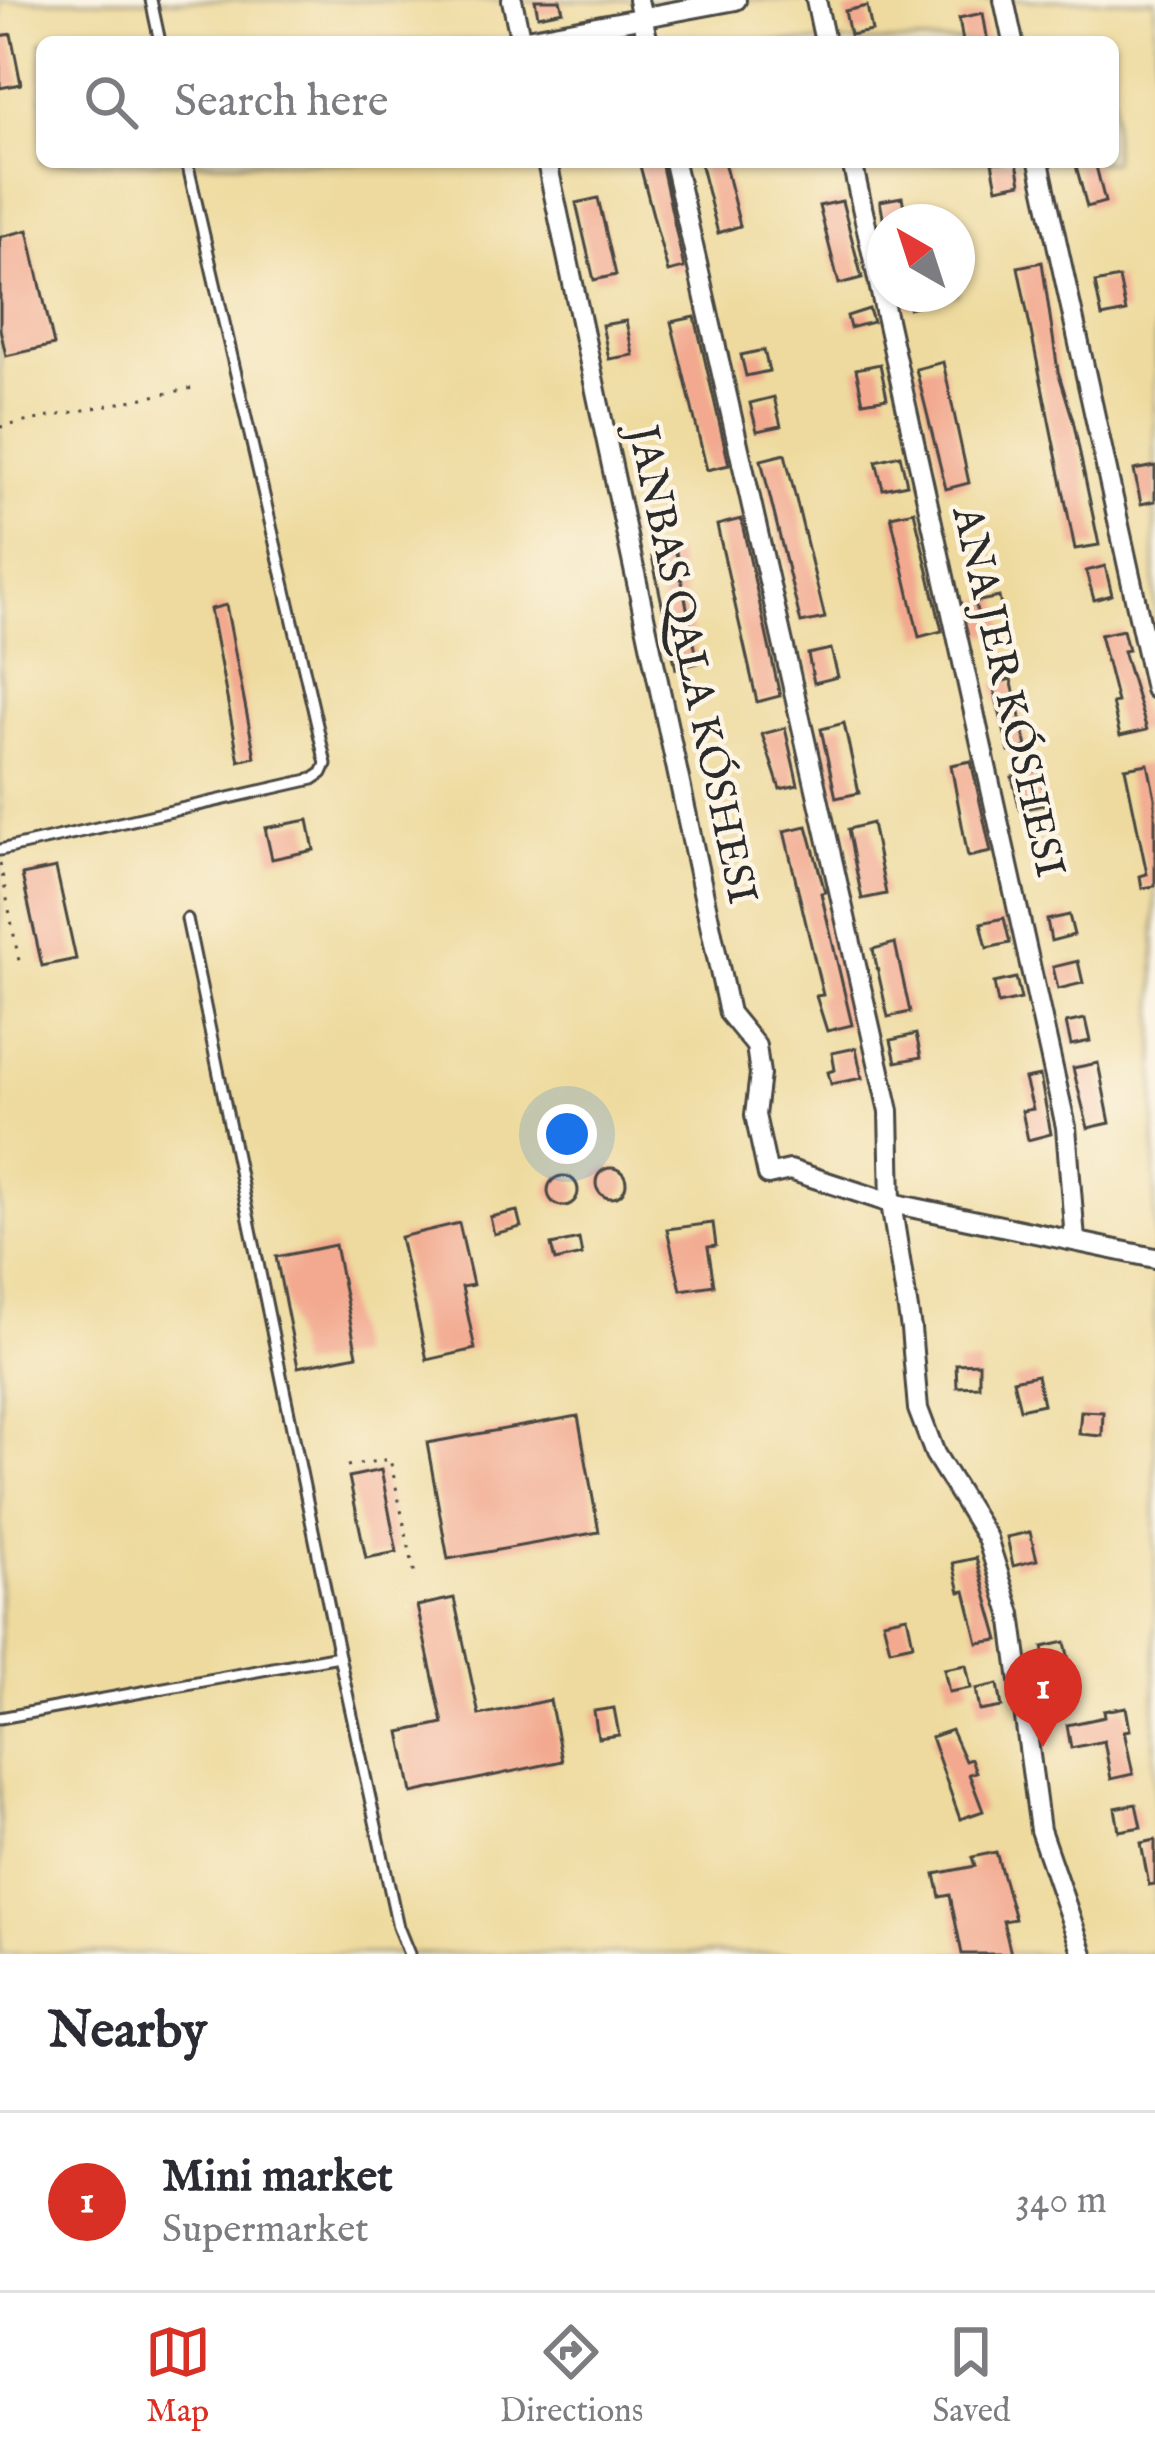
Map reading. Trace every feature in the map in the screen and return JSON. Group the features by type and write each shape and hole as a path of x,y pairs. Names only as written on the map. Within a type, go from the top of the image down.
{"street":[{"path":"512,0 520,36"},
{"path":"540,36 640,9 736,0"},
{"path":"815,0 824,36"},
{"path":"1004,0 1012,36"},
{"name":"JANBAS QALA KÓSHESI","path":"548,168 729,1013 756,1046 760,1073 755,1115 767,1175 790,1170 891,1203"},
{"path":"675,168 889,1111 891,1203 918,1409 935,1454 987,1538 1011,1614 1040,1830 1079,1945"},
{"name":"ANA JER KÓSHESI","path":"853,168 1066,1126 1075,1240"},
{"path":"1040,168 1155,689"},
{"path":"891,1203 1155,1258"}],"lane":[{"path":"151,0 159,36"},
{"path":"0,850 313,778 326,764 189,168"},
{"path":"187,919 339,1656 398,1927 409,1954"},
{"path":"0,1718 339,1656"}],"path":[{"path":"0,427 193,388"},
{"path":"0,860 19,961"},
{"path":"347,1466 390,1460 415,1575"}],"sand":[{"path":"0,0 1155,0 1155,1954 0,1954"}],"building":[{"path":"535,0 560,0 563,11 538,16"},
{"path":"867,6 872,31 850,35 845,11"},
{"path":"983,13 987,36 962,36 959,18"},
{"path":"11,34 21,84 0,88 0,36"},
{"path":"641,168 662,168 684,268 668,272"},
{"path":"702,168 726,168 740,226 718,233"},
{"path":"993,168 1018,168 1021,183 997,188"},
{"path":"1077,168 1096,168 1105,202 1087,207"},
{"path":"902,197 903,204 881,204"},
{"path":"598,198 616,275 594,280 576,203"},
{"path":"842,201 862,278 839,284 819,206"},
{"path":"28,230 54,345 6,356 0,329 0,237"},
{"path":"1042,262 1058,371 1099,545 1075,549 1018,267"},
{"path":"1119,278 1126,312 1102,317 1095,283"},
{"path":"867,310 873,322 850,328 847,316"},
{"path":"695,317 729,465 707,470 671,322"},
{"path":"626,321 633,355 609,359 602,325"},
{"path":"764,350 769,371 746,376 741,355"},
{"path":"943,362 969,483 946,489 916,369"},
{"path":"880,364 887,398 863,402 856,369"},
{"path":"774,397 781,426 757,431 750,403"},
{"path":"785,454 825,618 801,623 761,460"},
{"path":"900,455 907,484 883,489 876,461"},
{"path":"1155,466 1155,501 1141,504 1134,470"},
{"path":"914,511 942,631 919,637 891,516"},
{"path":"741,519 780,696 757,702 717,525"},
{"path":"676,552 698,663 676,669 652,557"},
{"path":"1105,566 1112,595 1094,600 1086,571"},
{"path":"999,597 1006,631 982,636 975,602"},
{"path":"226,605 255,757 239,761 210,609"},
{"path":"1123,630 1128,650 1123,651 1147,730 1120,736 1112,703 1117,702 1100,635"},
{"path":"831,649 838,677 814,683 808,654"},
{"path":"1011,679 1027,747 1009,752 993,684"},
{"path":"844,723 859,793 836,798 821,729"},
{"path":"785,728 798,785 780,789 762,734"},
{"path":"971,761 991,852 968,857 951,765"},
{"path":"1148,764 1155,798 1155,886 1142,888 1140,876 1147,874 1125,768"},
{"path":"1039,770 1047,804 1020,810 1012,777"},
{"path":"308,820 314,850 272,859 265,828"},
{"path":"872,823 886,894 862,899 848,829"},
{"path":"807,826 852,1025 827,1031 816,996 823,995 784,831"},
{"path":"56,868 76,959 42,966 22,875"},
{"path":"1069,915 1074,935 1051,941 1047,920"},
{"path":"1004,918 1010,943 987,948 981,923"},
{"path":"895,943 910,1012 888,1017 873,949"},
{"path":"1078,961 1083,983 1058,989 1053,967"},
{"path":"1016,978 1021,999 998,1004 994,983"},
{"path":"1085,1019 1090,1041 1071,1045 1066,1023"},
{"path":"916,1034 921,1057 896,1062 891,1040"},
{"path":"856,1048 862,1078 831,1084 832,1053"},
{"path":"1098,1063 1110,1123 1088,1128 1073,1068"},
{"path":"1040,1076 1051,1134 1028,1140 1022,1111 1033,1109 1025,1079"},
{"path":"611,1168 622,1172 626,1183 622,1194 611,1198 600,1194 596,1183 600,1172"},
{"path":"563,1176 578,1191 563,1206 548,1191"},
{"path":"517,1211 521,1227 494,1234 490,1217"},
{"path":"459,1223 473,1285 462,1287 475,1349 427,1360 400,1237"},
{"path":"713,1223 716,1246 708,1247 714,1285 681,1290 667,1229"},
{"path":"579,1239 582,1255 555,1261 551,1245"},
{"path":"335,1245 357,1355 298,1367 276,1257"},
{"path":"979,1363 979,1386 957,1387 956,1364"},
{"path":"1037,1375 1043,1404 1020,1409 1013,1380"},
{"path":"1081,1411 1103,1412 1102,1436 1079,1434"},
{"path":"578,1416 599,1532 448,1559 427,1443"},
{"path":"381,1470 397,1552 366,1558 349,1477"},
{"path":"1030,1532 1037,1560 1013,1566 1007,1537"},
{"path":"976,1558 999,1640 978,1643 965,1591 960,1592 953,1563"},
{"path":"454,1598 479,1715 550,1700 562,1761 412,1793 400,1732 443,1723 417,1606"},
{"path":"907,1616 913,1644 890,1649 883,1621"},
{"path":"1065,1642 1070,1665 1048,1670 1043,1647"},
{"path":"966,1665 971,1688 949,1692 944,1669"},
{"path":"998,1684 1002,1707 980,1711 976,1689"},
{"path":"1126,1707 1130,1730 1124,1731 1133,1774 1111,1779 1104,1741 1071,1748 1067,1725"},
{"path":"614,1708 619,1735 598,1738 594,1711"},
{"path":"951,1730 965,1761 971,1759 976,1772 969,1774 983,1811 960,1819 931,1737"},
{"path":"1136,1804 1141,1827 1119,1831 1115,1808"},
{"path":"1155,1840 1155,1884 1149,1885 1141,1843"},
{"path":"996,1852 1015,1919 1003,1921 1011,1954 962,1954 950,1895 940,1897 935,1874 975,1866 972,1857"}],"place":[{"name":"Mini market","path":"1043,1747"}]}
